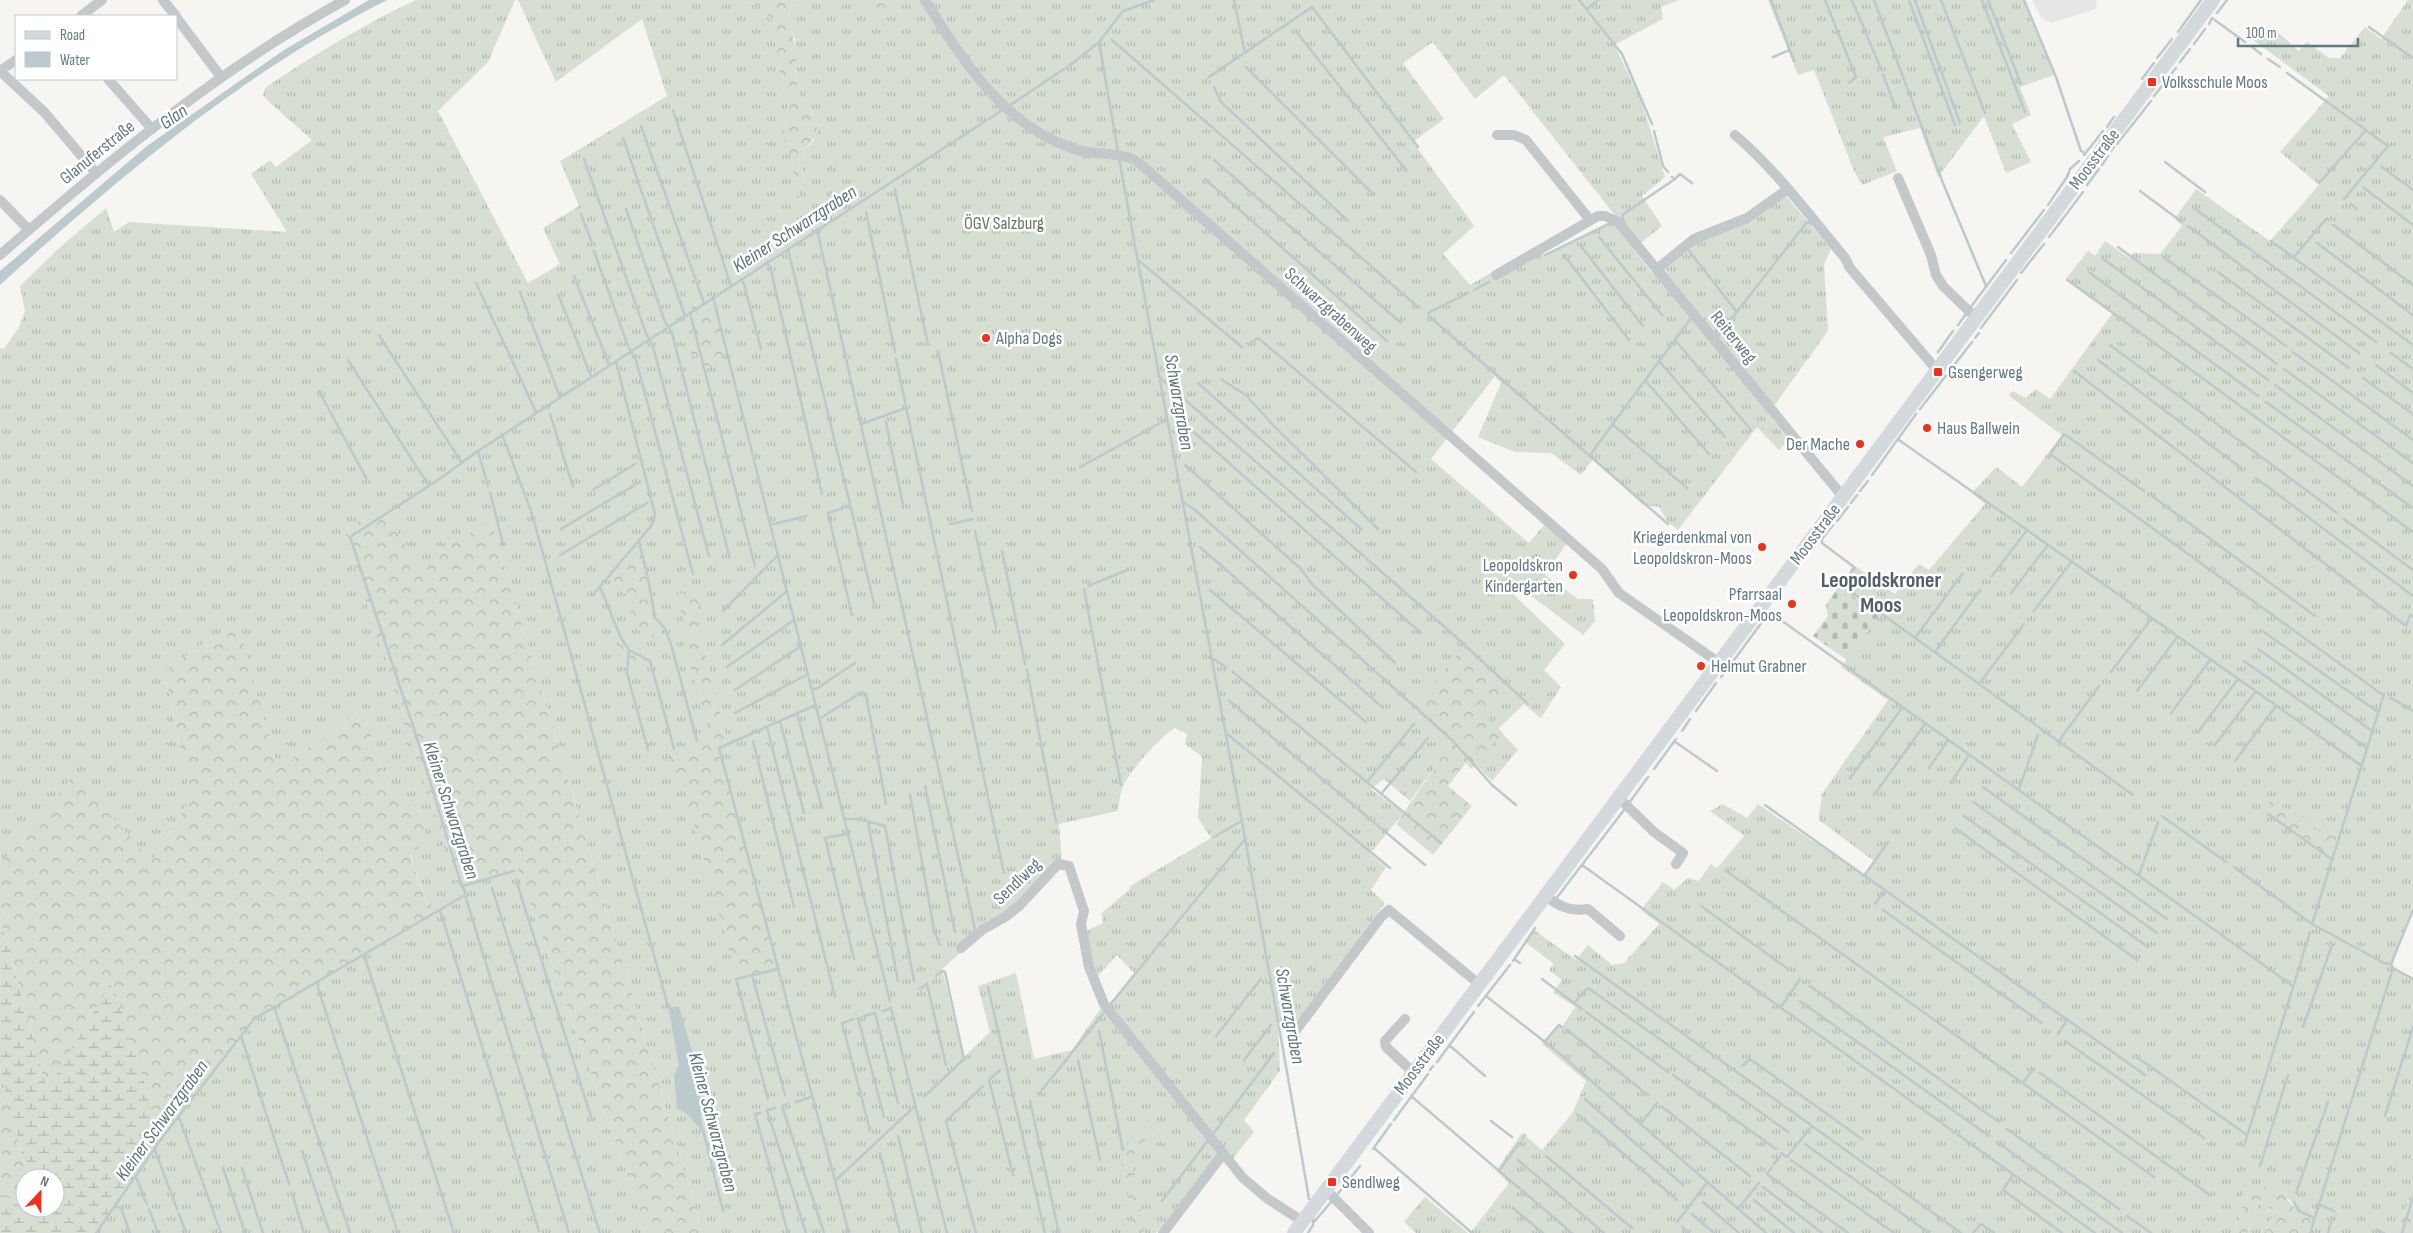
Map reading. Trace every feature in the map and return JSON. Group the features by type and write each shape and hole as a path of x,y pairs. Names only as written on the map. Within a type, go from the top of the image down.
{"street":[{"path":"82,15 102,0"},
{"path":"164,0 175,15"},
{"name":"Glanuferstraße","path":"0,255 96,173 221,77 326,4 345,0"},
{"name":"Schwarzgrabenweg","path":"925,0 967,66 1005,108 1043,134 1074,149 1134,159 1146,168 1602,569 1619,593 1718,662"},
{"name":"Moosstraße","path":"1294,1233 1718,662 1843,497 1936,369 2213,0"},
{"path":"178,20 221,77"},
{"path":"15,61 0,71 45,113 96,173"},
{"path":"109,80 152,129"},
{"path":"1497,135 1514,135 1526,140 1590,220"},
{"path":"1735,136 1753,151 1788,189 1845,258 1850,268 1936,369"},
{"path":"1898,178 1931,255 1936,275 1943,286 1975,318"},
{"path":"1657,269 1694,240 1747,218 1788,189"},
{"path":"0,200 29,230"},
{"name":"Reiterweg","path":"1496,275 1598,216 1605,216 1618,222 1843,497"},
{"path":"1618,797 1654,832 1683,853 1676,864"},
{"name":"Sendlweg","path":"961,948 982,930 1018,906 1058,864 1069,866 1084,911 1082,924 1089,967 1104,1004 1243,1178 1268,1199 1302,1221"},
{"path":"1545,896 1562,907 1575,911 1588,909 1620,936"},
{"path":"1293,1034 1381,917 1389,910 1479,984"},
{"path":"1404,1019 1385,1041 1386,1047 1413,1072"},
{"path":"1163,1233 1223,1154"},
{"path":"1326,1190 1369,1233"}],"shaded area":[{"path":"2032,0 2097,0 2096,9 2052,23 2041,18"}],"green space":[{"name":"ÖGV Salzburg","path":"416,0 515,0 488,62 438,111 528,283 560,264 543,228 579,206 560,161 667,96 642,19 556,82 518,0 742,0 762,6 773,22 780,78 788,106 784,128 793,163 797,198 804,180 802,168 805,150 814,140 815,120 799,96 795,69 795,39 790,31 791,6 799,4 802,0 864,0 874,14 886,6 879,0 1679,0 1661,7 1663,19 1614,45 1641,100 1665,177 1642,196 1662,226 1633,249 1652,273 1699,241 1785,195 1831,249 1824,265 1828,331 1768,414 1789,440 1779,450 1757,427 1678,530 1667,521 1659,507 1643,505 1593,459 1581,475 1551,453 1515,452 1478,437 1501,383 1495,376 1431,459 1529,543 1545,524 1567,543 1545,575 1578,599 1593,599 1595,621 1583,635 1517,585 1510,591 1565,644 1544,670 1561,687 1541,718 1524,704 1498,729 1518,750 1492,781 1453,742 1410,801 1384,779 1371,789 1403,813 1370,854 1386,867 1371,890 1385,903 1298,1019 1278,1025 1280,1071 1244,1120 1254,1132 1231,1161 1218,1155 1156,1233 703,1233 491,520 459,892 516,864 648,1233 96,1233 162,1138 254,1019 431,916 362,709 278,769 236,622 164,671 191,798 152,861 0,865 0,348 4,349 19,327 25,311 20,286 58,249 106,208 114,232 129,222 287,232 251,174 270,160 276,167 312,140 267,100 263,95 265,88 339,41","holes":["1433,42 1475,99 1504,75 1617,218 1544,255 1537,246 1470,285 1443,254 1474,226 1413,142 1444,119 1403,63","707,298 716,303 724,335 723,355 700,370 698,358 690,348 692,343 686,331 693,304","1175,728 1187,734 1185,744 1202,757 1198,818 1211,838 1130,886 1129,890 1101,914 1103,923 1084,932 1095,979 1117,955 1134,973 1109,1005 1101,1008 1072,1050 1034,1059 1016,973 978,986 990,1032 963,1058 942,969 1062,860 1059,824 1118,811 1119,801 1127,778 1169,732"]},
{"path":"742,0 802,0 799,4 791,6 789,21 796,50 795,69 799,96 815,120 818,132 805,150 802,168 804,180 797,200 793,163 783,136 788,106 780,78 773,22 762,6"},
{"path":"864,0 879,0 886,6 886,18 874,14"},
{"path":"1768,0 2024,0 2054,75 2020,87 2031,115 2012,124 2031,162 2006,173 1984,116 1938,177 1920,128 1883,137 1897,171 1862,185 1854,171 1814,70 1798,75"},
{"path":"2408,0 2413,0 2413,906 2392,966 2413,978 2413,1186 2398,1233 2308,1233 2313,1210 2307,1206 2303,1213 2296,1210 2290,1200 2260,1184 2243,1208 2234,1233 1470,1233 1509,1183 1496,1171 1522,1133 1542,1150 1573,1112 1586,1081 1542,1044 1557,1026 1561,1028 1575,1007 1553,992 1562,980 1549,970 1554,964 1525,942 1534,930 1576,960 1588,945 1612,965 1624,963 1659,924 1641,910 1663,882 1674,890 1688,878 1699,881 1711,864 1717,868 1744,836 1710,811 1723,804 1747,818 1758,804 1864,876 1874,861 1819,820 1821,795 1888,700 1841,667 1878,616 1839,586 1855,566 1895,594 1919,564 1929,570 1985,504 1972,493 1996,467 2022,487 2062,435 2009,396 2012,391 2026,398 2036,389 2050,399 2112,314 2065,280 2088,251 2095,256 2105,241 2129,258 2133,253 2160,254 2182,226 2175,218 2196,189 2270,241 2319,185 2280,152 2329,96 2245,34 2274,29 2299,51 2307,42 2329,58 2340,58 2365,27 2381,39"},
{"path":"707,298 716,303 723,329 724,342 723,355 704,372 700,371 698,358 691,355 690,348 692,343 685,331 693,304"},
{"path":"364,515 389,515 417,567 491,520 703,1233 648,1233 516,864 459,893 345,537"},
{"path":"638,543 649,583 653,615 660,620 653,637 643,635 631,621 631,600 609,579"},
{"path":"1839,586 1879,616 1847,660 1813,636 1828,616 1826,605"},
{"path":"680,593 698,600 700,633 727,742 717,747 778,967 737,978 680,775 663,766 666,758 703,748 710,736 684,645 687,631 676,596"},
{"path":"237,621 278,769 362,709 391,796 412,797 427,839 410,855 431,916 254,1019 162,1138 112,982 47,1091 0,917 0,865 74,774 152,861 191,798 164,671"},
{"path":"614,625 619,626 628,639 648,653 646,661 635,661 627,670"},
{"path":"1464,647 1511,691 1487,718 1503,733 1472,769 1466,763 1448,786 1472,806 1433,855 1396,824 1454,739 1415,704"},
{"path":"2270,801 2301,815 2319,831 2336,837 2338,841 2330,858 2268,813 2266,807"},
{"path":"0,917 47,1090 112,981 162,1138 96,1233 0,1233 0,1193 15,1202 15,1218 65,1218 65,1168 25,1168 0,1068"},
{"path":"0,1068 25,1168 15,1168 15,1202 0,1193"},
{"path":"1153,1120 1155,1127 1131,1158 1145,1233 1136,1233 1120,1155 1146,1121"},
{"path":"2260,1184 2283,1194 2296,1210 2302,1213 2307,1206 2313,1211 2308,1233 2264,1233 2275,1211 2259,1202 2247,1233 2234,1233 2243,1208 2240,1205 2244,1190 2253,1192"},
{"path":"2413,1186 2413,1233 2398,1233"},
{"path":"1425,1197 1468,1233 1416,1233 1404,1222"},
{"path":"2259,1202 2275,1211 2264,1233 2247,1233"}],"water":[{"path":"369,0 387,0 282,60 184,129 90,205 0,285 0,271 147,146 284,50"},
{"path":"668,1005 679,1007 695,1061 708,1078 701,1091 700,1098 704,1133 687,1114 677,1108 674,1075 679,1066"}],"waterway":[{"name":"Schwarzgraben","path":"1118,152 1099,42 1123,11 1154,0"},
{"path":"1234,0 1245,53"},
{"path":"1579,0 1622,54 1652,124"},
{"path":"1587,9 1598,0"},
{"path":"1771,0 1794,61"},
{"path":"1825,0 1856,77 1849,83"},
{"path":"1852,0 1880,67"},
{"path":"1874,0 1943,183 1986,286"},
{"path":"1909,0 1955,125"},
{"path":"1915,0 1960,123"},
{"path":"1941,0 1985,113"},
{"path":"1982,0 2025,112"},
{"path":"1988,0 2021,84"},
{"path":"2024,0 2056,77 2081,151 2085,153"},
{"path":"2178,32 2201,0"},
{"path":"2217,13 2227,0"},
{"path":"1209,77 1312,7 1418,147"},
{"path":"2209,24 2212,18 2245,42"},
{"path":"2369,27 2413,58"},
{"path":"2194,44 2205,29"},
{"path":"1298,34 1407,171"},
{"path":"2157,58 2172,39"},
{"path":"1112,40 1419,308"},
{"name":"Kleiner Schwarzgraben","path":"1009,106 1073,63 1099,42"},
{"path":"2252,47 2261,54"},
{"path":"2180,62 2190,49"},
{"path":"1773,57 1790,50"},
{"path":"2268,59 2280,67"},
{"path":"2142,79 2154,63"},
{"path":"1246,67 1373,194"},
{"path":"2154,96 2176,68"},
{"path":"2287,73 2388,146 2344,199"},
{"path":"1883,74 1895,107"},
{"path":"1214,87 1221,102 1348,221"},
{"path":"2117,144 2151,101"},
{"name":"Kleiner Schwarzgraben","path":"96,1233 162,1138 254,1019 465,895 416,735 350,537 438,480 478,451 1004,109"},
{"path":"673,110 731,286"},
{"path":"2107,127 2114,117"},
{"path":"641,126 704,303"},
{"path":"2321,181 2366,130"},
{"path":"1654,131 1663,166 1668,172"},
{"path":"2084,155 2103,131"},
{"path":"623,138 685,316"},
{"path":"2111,151 2114,147"},
{"path":"2102,165 2108,156"},
{"name":"Schwarzgraben","path":"1119,158 1240,808 1309,1199"},
{"path":"584,159 646,333 653,347 709,556"},
{"path":"1214,160 1401,323"},
{"path":"2048,205 2067,177 2070,169 2079,161"},
{"path":"2165,162 2205,192"},
{"path":"2382,167 2413,190"},
{"path":"2087,185 2099,169"},
{"path":"1675,179 1680,174 1692,183"},
{"path":"1624,222 1622,216 1625,213 1675,179 1672,177"},
{"path":"1205,179 1387,341"},
{"path":"2364,188 2413,225"},
{"path":"895,189 928,345"},
{"path":"2140,191 2182,222"},
{"path":"2049,237 2083,192"},
{"path":"2351,204 2357,209"},
{"path":"2194,208 2376,342"},
{"path":"626,209 665,322 672,333 729,555"},
{"path":"2011,253 2044,210"},
{"path":"866,212 895,352"},
{"path":"581,214 592,243"},
{"path":"2294,257 2326,219"},
{"path":"1714,333 1718,336 1807,222 1812,224"},
{"path":"1545,255 1609,224 1614,225"},
{"path":"2333,225 2413,285"},
{"path":"2188,226 2359,353"},
{"path":"817,230 964,882"},
{"path":"1599,237 1662,315"},
{"path":"2271,241 2413,345"},
{"path":"2317,243 2413,315"},
{"path":"2021,273 2044,244"},
{"path":"1581,246 1643,326"},
{"path":"2118,247 2277,364"},
{"path":"788,249 874,603"},
{"path":"594,251 628,346 636,360 693,574"},
{"path":"1689,251 1737,312"},
{"path":"1564,255 1629,340"},
{"path":"2163,257 2286,346"},
{"path":"2102,258 2268,380"},
{"path":"1138,260 1242,347"},
{"path":"1970,308 2006,260"},
{"path":"767,262 771,270 822,494"},
{"path":"2218,272 2349,368"},
{"path":"2090,273 2258,396"},
{"path":"574,276 609,365"},
{"path":"741,279 744,284 761,349"},
{"path":"1981,328 2017,280"},
{"path":"2068,280 2413,532"},
{"path":"1474,290 1489,282"},
{"path":"476,283 536,412"},
{"path":"520,292 560,397"},
{"path":"1468,293 1428,313 1430,317 1668,524"},
{"path":"558,294 591,376"},
{"path":"713,297 890,1001"},
{"path":"690,313 755,566"},
{"path":"1958,325 1966,314"},
{"path":"1590,455 1691,318"},
{"path":"1938,352 1953,331"},
{"path":"1975,338 1979,333"},
{"path":"379,335 462,463"},
{"path":"1250,343 1258,338 1416,472"},
{"path":"1675,340 1751,430"},
{"path":"1920,409 1972,342"},
{"path":"2110,345 2337,513"},
{"path":"938,351 972,511"},
{"path":"2293,352 2413,440"},
{"path":"2391,353 2413,369"},
{"path":"896,359 1004,873"},
{"path":"348,360 429,486"},
{"path":"2098,360 2241,468"},
{"path":"1659,361 1725,437"},
{"path":"593,595 651,526 655,514 616,362"},
{"path":"2376,365 2413,393"},
{"path":"2284,369 2413,463"},
{"path":"2074,371 2406,626 2410,615 2413,616"},
{"path":"1158,376 1456,637 1528,704"},
{"path":"2363,378 2413,414"},
{"path":"1222,380 1246,395 1274,426 1378,529"},
{"path":"1645,380 1709,454"},
{"path":"1198,383 1361,529"},
{"path":"2275,385 2413,486"},
{"path":"319,391 366,478"},
{"path":"2266,402 2413,508"},
{"path":"861,424 906,408"},
{"path":"550,414 573,487"},
{"path":"1872,475 1916,414"},
{"path":"1177,417 1421,633"},
{"path":"1080,467 1166,420"},
{"path":"886,422 903,505"},
{"path":"1612,424 1687,488"},
{"name":"Kleiner Schwarzgraben","path":"502,434 532,514 668,1006"},
{"path":"2144,491 2064,434 2050,454 2383,695"},
{"path":"1899,440 2362,766"},
{"path":"478,451 488,486"},
{"path":"593,490 635,464"},
{"path":"1185,465 1301,569 1311,583 1395,663"},
{"path":"2256,478 2413,596"},
{"path":"1860,491 1868,481"},
{"path":"561,529 640,482"},
{"path":"490,492 503,544"},
{"path":"1851,503 1857,495"},
{"path":"2152,496 2315,616"},
{"path":"1183,502 1195,510 1453,741 1492,785 1516,805"},
{"path":"560,555 647,503"},
{"path":"850,506 828,513 852,615"},
{"path":"1837,521 1848,507"},
{"path":"770,525 806,516"},
{"path":"950,524 973,519"},
{"path":"2344,519 2413,570"},
{"path":"1833,525 1822,539 1822,543 1854,567 1843,586 2133,795"},
{"path":"1992,576 2027,530"},
{"path":"975,531 996,627"},
{"path":"639,541 655,618 664,627 671,644 697,741"},
{"path":"2011,593 2048,545"},
{"path":"1200,547 1381,706"},
{"path":"1002,551 1025,664"},
{"path":"723,611 778,555"},
{"path":"2034,611 2072,561"},
{"path":"1088,586 1127,570"},
{"path":"1915,638 1963,573"},
{"path":"600,587 621,638 629,650 650,661 674,749"},
{"path":"1084,589 1121,785"},
{"path":"1210,590 1366,722"},
{"path":"1935,652 1980,590"},
{"path":"722,645 787,591"},
{"path":"1768,614 1771,613 2293,986"},
{"path":"2111,672 2152,618"},
{"path":"727,667 794,620"},
{"path":"1734,660 1762,622"},
{"path":"1979,684 2024,624"},
{"path":"2261,630 2378,712"},
{"path":"2137,691 2178,636"},
{"path":"735,690 801,646"},
{"path":"2258,649 2372,731"},
{"path":"629,650 627,673 648,750"},
{"path":"1213,659 1226,667"},
{"path":"2171,713 2210,660"},
{"path":"2244,661 2367,748"},
{"path":"812,689 816,689 855,663"},
{"path":"1721,677 1729,668"},
{"path":"1027,670 1056,822"},
{"path":"1233,672 1441,843"},
{"path":"735,713 808,674"},
{"path":"2198,732 2238,679"},
{"path":"1696,711 1716,683"},
{"path":"2059,741 2099,686"},
{"path":"2215,745 2256,691"},
{"path":"819,719 862,692 866,694 886,804"},
{"path":"2312,924 2384,694"},
{"path":"2391,698 2413,711"},
{"path":"1229,701 1425,865"},
{"path":"816,705 719,748 849,1233"},
{"path":"2235,761 2276,706"},
{"path":"1850,778 1902,708"},
{"path":"797,713 822,808"},
{"path":"1682,731 1690,719"},
{"path":"780,721 804,813"},
{"path":"1367,782 1414,724"},
{"path":"1874,795 1925,724"},
{"path":"767,727 835,997"},
{"path":"1226,733 1390,868"},
{"path":"2019,789 2038,735"},
{"path":"1381,794 1428,738"},
{"path":"1654,769 1676,739"},
{"path":"1929,768 1948,740"},
{"path":"753,741 794,907"},
{"path":"1674,741 1717,771"},
{"path":"1951,783 1969,755"},
{"path":"1629,803 1648,777"},
{"path":"925,786 955,932"},
{"path":"1983,787 2167,919"},
{"path":"910,794 934,930 940,945"},
{"path":"1973,802 2157,933"},
{"path":"1765,805 2145,1075"},
{"path":"1555,900 1624,810"},
{"path":"2268,814 2333,860"},
{"path":"1964,816 2148,947"},
{"path":"2162,816 2226,862"},
{"path":"844,819 859,819 885,826 914,981"},
{"path":"1214,837 1243,820"},
{"path":"868,822 898,981"},
{"path":"2139,875 2158,822"},
{"path":"1955,828 2137,960"},
{"path":"847,834 825,838 854,959"},
{"name":"Schwarzgraben","path":"1109,1006 1246,838"},
{"path":"1864,876 1888,842"},
{"path":"1582,865 2095,1233"},
{"path":"2234,867 2312,924 2384,963 2391,964"},
{"path":"1725,870 2154,1177"},
{"path":"463,886 514,871"},
{"path":"516,880 592,1120"},
{"path":"966,887 975,930"},
{"path":"492,888 600,1233"},
{"path":"1875,904 1884,891"},
{"path":"465,895 569,1233"},
{"path":"1701,906 1788,969"},
{"path":"440,910 539,1231"},
{"path":"1883,910 2042,1023"},
{"path":"2413,910 2391,964 2393,968 2413,979"},
{"path":"1513,961 1535,928"},
{"path":"2245,1143 2310,932"},
{"path":"2303,1027 2332,945"},
{"path":"364,955 454,1233"},
{"path":"1575,956 1812,1126"},
{"path":"1514,959 1520,963"},
{"path":"1478,1006 1510,965"},
{"path":"2310,1233 2393,968"},
{"path":"768,1099 736,979 779,969"},
{"path":"925,1096 964,1059 945,972 942,971 936,976"},
{"path":"752,975 785,1095"},
{"path":"1216,1036 1261,979"},
{"path":"1542,979 1582,1009"},
{"path":"1781,1007 1800,979"},
{"path":"318,982 318,988 398,1233"},
{"path":"920,989 927,984 946,1065"},
{"path":"1810,986 1999,1122"},
{"path":"988,987 1045,1233"},
{"path":"1574,1003 1588,988 1682,1055"},
{"path":"1486,996 1559,1053 1766,1233"},
{"path":"1800,1001 1989,1136"},
{"path":"274,1007 350,1233"},
{"path":"882,1011 891,1008 947,1233"},
{"name":"Schwarzgraben","path":"1038,1095 1106,1010"},
{"path":"1437,1062 1474,1012"},
{"path":"1586,1012 1668,1072"},
{"path":"864,1016 875,1013 898,1103"},
{"path":"858,1018 884,1117"},
{"path":"854,1019 842,1023 870,1130"},
{"path":"2058,1034 2068,1019"},
{"path":"1244,1060 1271,1025"},
{"path":"1545,1041 1559,1025 1562,1027"},
{"path":"2385,1116 2413,1027"},
{"path":"1567,1030 1648,1095"},
{"path":"1099,1031 1123,1150"},
{"path":"241,1036 289,1184"},
{"path":"2065,1041 2204,1138"},
{"path":"1449,1045 1485,1076"},
{"path":"1213,1134 1274,1053"},
{"path":"2138,1058 2247,1135"},
{"path":"1687,1059 1788,1132"},
{"path":"1742,1066 1750,1059 1862,1139"},
{"path":"1078,1060 1100,1160"},
{"path":"1430,1070 1433,1066"},
{"path":"2023,1083 2033,1069"},
{"path":"1000,1070 989,1080 1013,1175"},
{"path":"2040,1073 2210,1195"},
{"path":"1394,1120 1428,1074"},
{"path":"1673,1075 1776,1149"},
{"path":"2260,1166 2288,1075"},
{"path":"976,1233 946,1121 983,1086"},
{"path":"1411,1096 1572,1233"},
{"path":"796,1102 811,1097"},
{"path":"1585,1099 1683,1185"},
{"path":"1030,1101 1059,1233"},
{"path":"2296,1193 2328,1102"},
{"path":"1640,1125 1657,1103"},
{"path":"788,1104 782,1106 824,1233"},
{"path":"835,1181 915,1106"},
{"path":"1661,1106 1750,1176"},
{"path":"767,1110 775,1108"},
{"path":"767,1110 806,1233"},
{"path":"760,1113 755,1114 788,1233"},
{"path":"1577,1114 1677,1200"},
{"path":"179,1117 221,1233"},
{"path":"1491,1121 1512,1137"},
{"path":"1373,1149 1391,1124"},
{"path":"1781,1153 1787,1157 1812,1126 1961,1233"},
{"path":"2007,1129 2119,1209"},
{"name":"Kleiner Schwarzgraben","path":"703,1130 723,1211"},
{"path":"898,1136 922,1233"},
{"path":"1162,1201 1209,1139"},
{"path":"1997,1142 2122,1233"},
{"path":"1499,1171 1519,1143"},
{"path":"1805,1144 1929,1233"},
{"path":"1374,1148 1472,1233"},
{"path":"155,1150 177,1209"},
{"path":"302,1151 330,1233"},
{"path":"880,1153 900,1233"},
{"path":"1546,1156 1632,1228"},
{"path":"1774,1164 1779,1158"},
{"path":"1518,1160 1604,1233"},
{"path":"1791,1160 1894,1233"},
{"path":"1336,1196 1360,1166"},
{"path":"1772,1167 1767,1174 1848,1233"},
{"path":"223,1168 245,1233"},
{"path":"242,1168 263,1233"},
{"path":"2013,1175 2003,1190 2062,1233"},
{"path":"136,1177 147,1204"},
{"path":"1738,1209 1759,1183"},
{"path":"1677,1222 1706,1184"},
{"path":"1763,1187 1822,1233"},
{"path":"292,1193 304,1233"},
{"path":"2402,1233 2413,1197"},
{"path":"1754,1200 1794,1233"},
{"path":"1314,1222 1332,1201"},
{"path":"1703,1202 1739,1233"},
{"path":"2294,1202 2299,1211 2314,1218"},
{"path":"2318,1204 2334,1211"},
{"path":"117,1207 121,1208 130,1233"},
{"path":"1513,1208 1543,1233"},
{"path":"149,1209 158,1233"},
{"path":"179,1214 186,1233"},
{"path":"1692,1214 1714,1233"},
{"path":"2127,1216 2151,1233"},
{"name":"Schwarzgraben","path":"1308,1233 1313,1225 1313,1217"},
{"path":"2328,1233 2332,1218"},
{"path":"1973,1233 1981,1224 1994,1233"},
{"path":"1682,1227 1688,1233"},
{"path":"2377,1230 2384,1233"}],"place":[{"name":"Volksschule Moos","path":"2152,82"},
{"name":"Alpha Dogs","path":"986,338"},
{"name":"Gsengerweg","path":"1938,372"},
{"name":"Haus Ballwein","path":"1927,428"},
{"name":"Der Mache","path":"1860,444"},
{"name":"Kriegerdenkmal von Leopoldskron-Moos","path":"1762,547"},
{"name":"Leopoldskron Kindergarten","path":"1573,575"},
{"name":"Pfarrsaal Leopoldskron-Moos","path":"1792,604"},
{"name":"Helmut Grabner","path":"1701,666"},
{"name":"Sendlweg","path":"1332,1182"}],"district":[{"name":"Leopoldskroner Moos","path":"1881,592"}],"water label":[{"name":"Glan","path":"173,116"}]}
